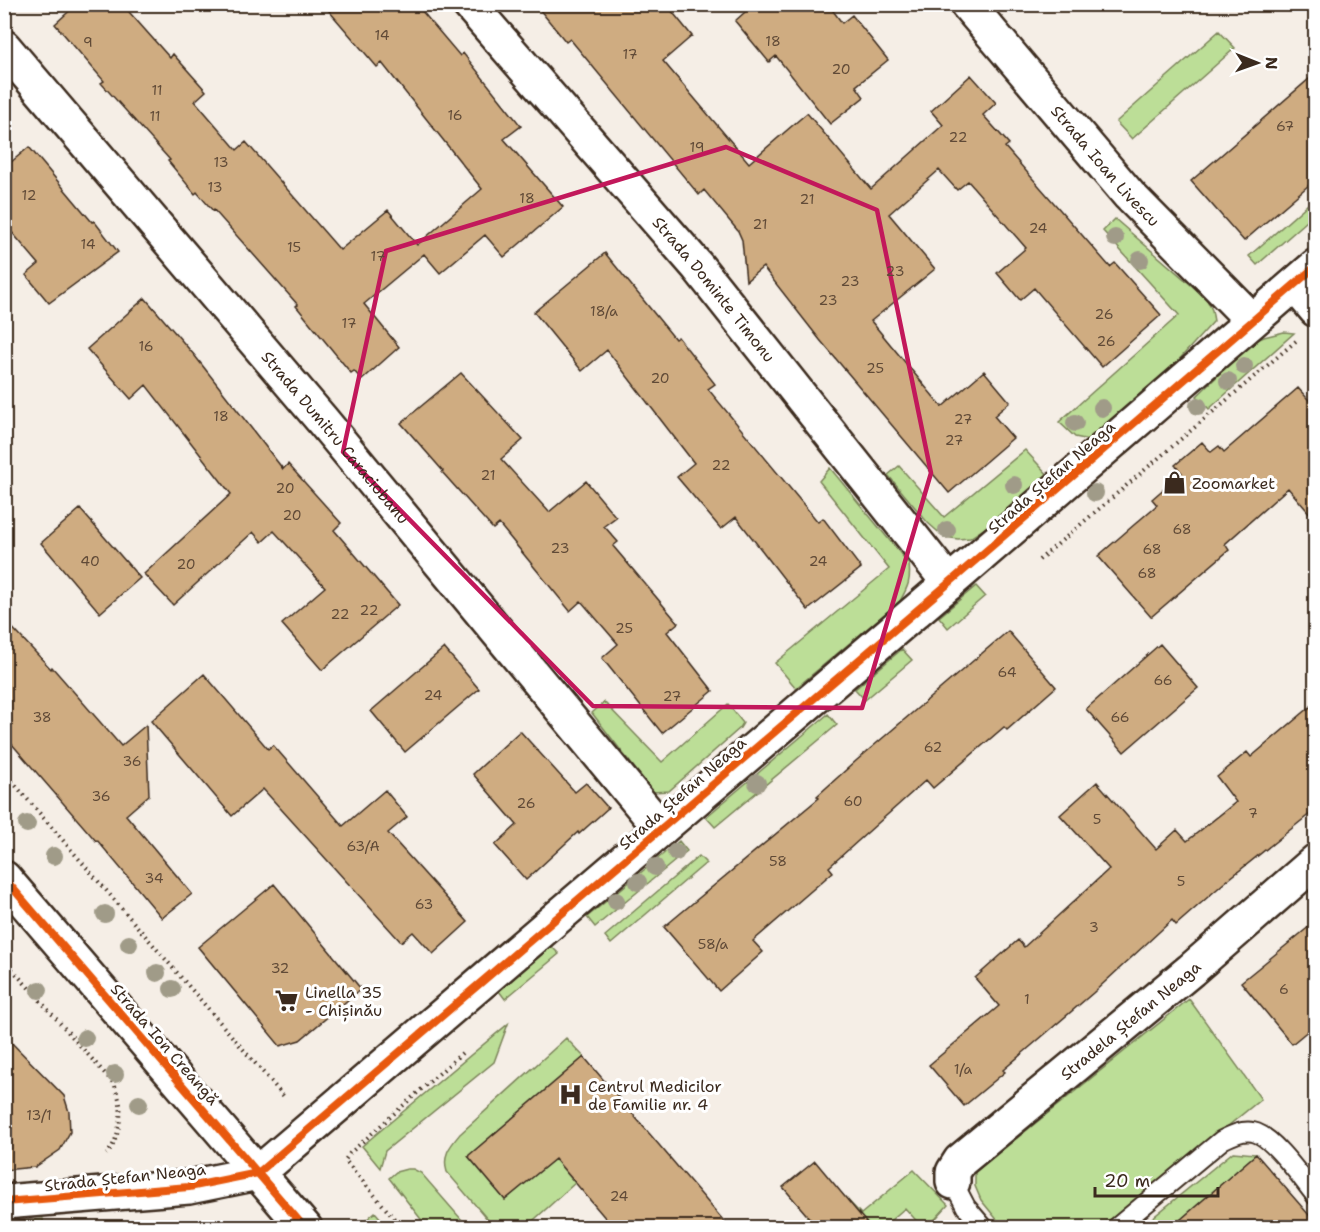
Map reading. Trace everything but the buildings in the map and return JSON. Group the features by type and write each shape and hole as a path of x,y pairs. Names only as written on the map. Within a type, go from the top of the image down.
{"street":[{"name":"Strada Dominte Timonu","path":"469,4 698,267 949,583"},
{"name":"Strada Ioan Livescu","path":"967,4 1129,195 1252,320"},
{"name":"Strada Dumitru Caraciobanu","path":"4,47 322,420 661,829"},
{"name":"Strada Ștefan Neaga","path":"4,1202 189,1187 258,1173 949,583 1305,275"},
{"path":"1305,275 1316,310"},
{"name":"Stradela Ștefan Neaga","path":"953,1182 953,1172 960,1161 1191,970 1316,861"},
{"name":"Strada Ion Creangă","path":"4,878 304,1227"}],"lane":[{"path":"1116,1227 1222,1140 1233,1134 1244,1132 1255,1132 1266,1137 1316,1196"},
{"path":"953,1182 966,1207 984,1227"}],"path":[{"path":"4,772 287,1099"},
{"path":"4,960 115,1085 120,1106 119,1128 112,1149 104,1155"},
{"path":"345,1160 402,1227"},
{"path":"204,1227 224,1227"}],"highlighted area":[{"path":"726,147 877,210 931,473 862,708 593,706 343,452 386,251"}],"green space":[{"path":"1219,31 1235,48 1132,139 1116,122"},
{"path":"1315,198 1315,214 1257,265 1249,256"},
{"path":"1115,219 1206,298 1214,321 1175,364 1089,440 1075,437 1059,422 1179,315 1103,231"},
{"path":"1284,332 1294,333 1209,409 1197,396 1252,342"},
{"path":"1025,450 1049,476 987,527 970,538 944,537 928,523 888,475 899,466 944,517"},
{"path":"830,468 909,564 910,575 900,601 796,688 775,663 889,569 819,481"},
{"path":"976,586 985,596 948,628 939,617"},
{"path":"902,649 912,660 865,700 855,689"},
{"path":"604,702 662,762 728,704 743,723 669,791 653,792 592,713"},
{"path":"828,714 837,725 715,827 706,817"},
{"path":"679,841 687,851 595,927 587,917"},
{"path":"699,856 706,863 611,944 605,936"},
{"path":"551,946 559,954 505,999 499,991"},
{"path":"1189,999 1261,1099 1104,1227 1003,1227 981,1200 975,1186 975,1172"},
{"path":"508,1024 494,1062 385,1151 380,1168 362,1146"},
{"path":"566,1038 584,1057 468,1156 505,1200 555,1159 575,1183 526,1227 494,1227 447,1172 448,1151 460,1134"},
{"path":"1233,1152 1256,1154 1172,1227 1140,1228"},
{"path":"407,1169 421,1173 468,1227 427,1227 389,1178 396,1172"},
{"path":"914,1170 948,1205 928,1227 922,1227 905,1208 883,1227 803,1228 807,1216 838,1190 861,1214"},
{"path":"375,1212 388,1227 370,1227 365,1221"},
{"path":"43,1219 44,1227 5,1227 5,1223"}],"cycle path":[{"path":"4,1202 189,1187 258,1173 949,583 1316,266"},
{"path":"4,878 305,1228"}],"place":[{"name":"Zoomarket","path":"1174,483"},
{"name":"Linella 35 - Chișinău","path":"287,1001"},
{"name":"Centrul Medicilor de Familie nr. 4","path":"570,1095"}]}
